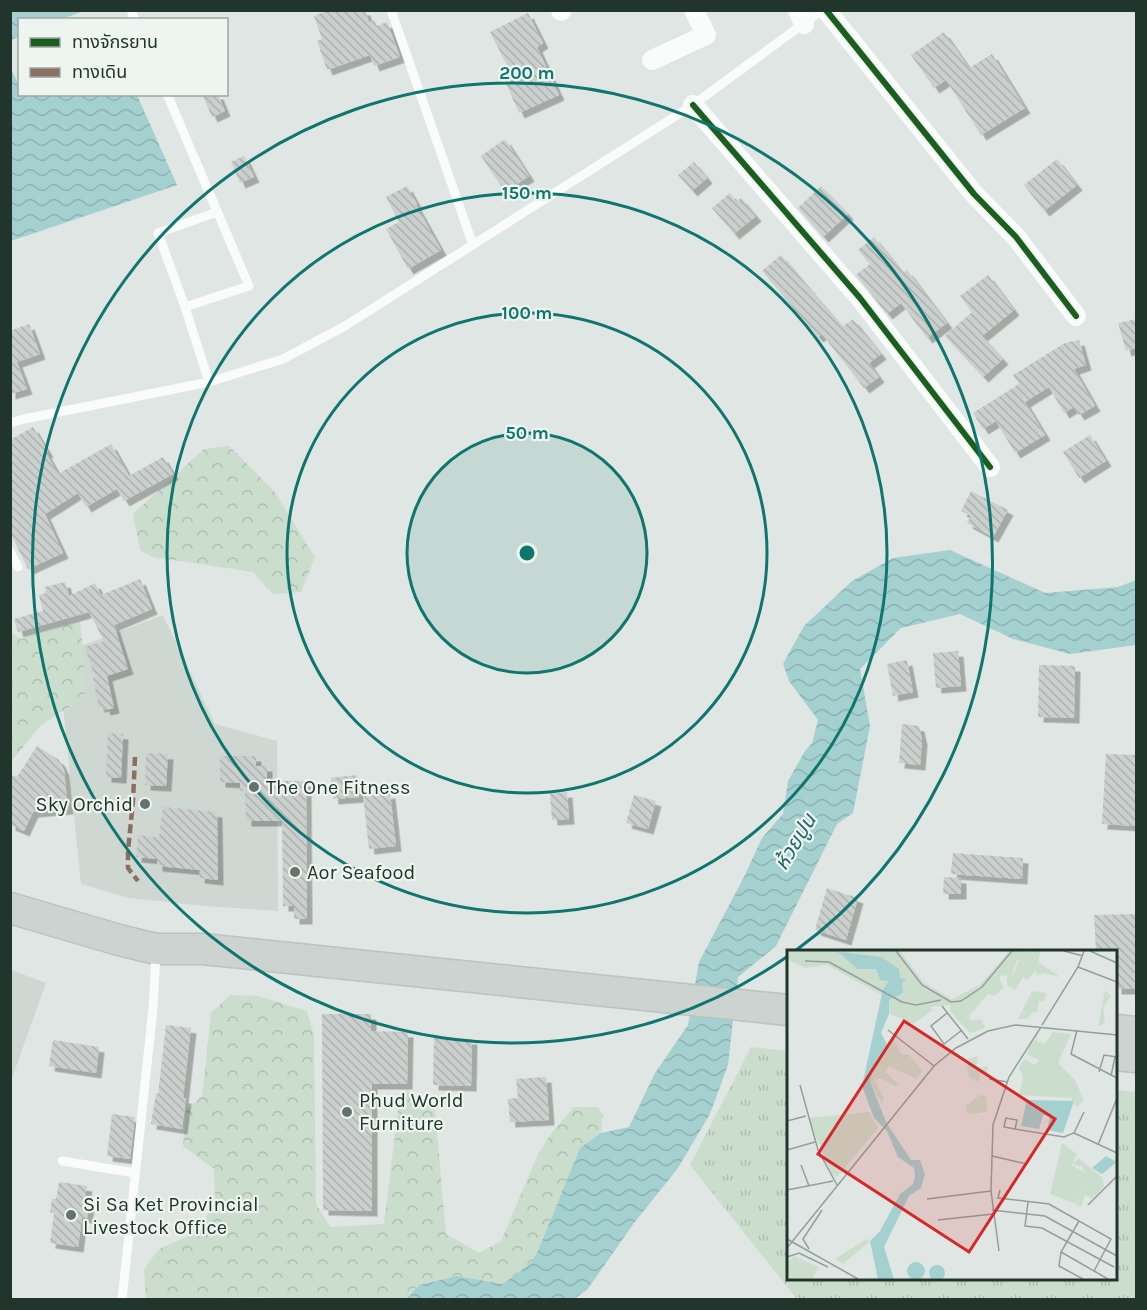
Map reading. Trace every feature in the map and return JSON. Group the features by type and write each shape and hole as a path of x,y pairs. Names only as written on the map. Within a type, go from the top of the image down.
{"main road":[{"path":"10,908 156,949 204,949 787,1010"},
{"path":"1117,1030 1137,1032"},
{"path":"1117,1055 1137,1057"}],"street":[{"path":"652,60 706,34 694,10"},
{"path":"824,10 974,194 1016,237 1076,316"},
{"path":"693,105 860,298 990,467"}],"lane":[{"path":"391,10 473,245"},
{"path":"10,423 209,382 283,359 345,326 693,105 801,17 824,10"},
{"path":"168,96 249,286 185,307"},
{"path":"209,382 158,233 217,212"},
{"path":"10,551 18,567"},
{"path":"122,1299 153,1008 156,949"},
{"path":"62,1161 135,1173"}],"shaded area":[{"name":"Sky Orchid","path":"163,615 215,724 277,741 278,911 129,898 81,884 58,655"},
{"path":"10,970 46,983 11,1081"}],"green space":[{"path":"229,446 274,491 315,557 301,592 273,594 253,572 152,557 140,550 133,514 204,449"},
{"path":"80,621 85,696 40,726 11,762 11,633 21,639"},
{"path":"230,995 258,996 307,1011 314,1035 316,1204 330,1227 384,1224 400,1094 407,1090 435,1110 446,1234 479,1253 501,1241 539,1152 553,1131 574,1107 598,1107 603,1115 601,1133 580,1148 531,1264 503,1284 457,1276 419,1285 406,1300 279,1300 263,1297 146,1300 144,1269 159,1249 200,1231 215,1199 214,1169 183,1146 186,1110 202,1096 211,1013"},
{"path":"751,1047 787,1051 787,1280 1117,1280 1117,1090 1136,1092 1136,1299 797,1299 690,1165"}],"water":[{"path":"11,10 84,10 65,18 18,18 18,37 11,40"},
{"path":"10,66 18,84 18,96 137,96 177,185 11,241"},
{"name":"ห้วยปูน","path":"950,550 1045,593 1118,587 1136,580 1136,645 1070,654 1013,639 960,614 901,628 860,669 870,726 853,813 837,824 776,946 738,977 728,1065 710,1114 678,1168 634,1223 587,1290 574,1299 406,1300 419,1285 457,1276 503,1284 530,1264 537,1253 580,1148 601,1133 629,1127 655,1073 688,1025 699,962 762,838 783,814 788,781 812,743 818,720 789,681 783,664 804,626 852,581 893,558"}],"building":[{"path":"329,10 365,10 369,22 374,20 377,26 387,22 400,57 374,66 370,55 327,70 317,41 322,39 314,16"},
{"path":"528,13 543,43 537,47 559,95 519,113 504,79 512,75 490,32"},
{"path":"944,32 969,68 992,54 1025,108 981,135 946,80 934,88 911,55"},
{"path":"203,96 219,96 225,111 212,117"},
{"path":"505,139 529,176 505,192 481,156"},
{"path":"244,156 254,177 240,183 231,162"},
{"path":"1057,159 1077,185 1044,211 1024,185"},
{"path":"694,162 707,178 692,191 678,175"},
{"path":"407,186 441,250 408,269 386,229 399,222 386,197"},
{"path":"821,186 848,214 823,237 798,208"},
{"path":"730,193 736,202 741,198 756,216 734,234 712,208"},
{"path":"874,237 903,273 907,270 947,323 927,338 901,303 887,314 856,275 870,264 858,250"},
{"path":"781,255 842,327 853,319 881,354 869,363 879,377 864,388 822,334 818,337 762,271"},
{"path":"988,275 1014,310 982,336 1003,359 983,377 945,336 972,312 960,296"},
{"path":"1137,319 1137,348 1126,351 1118,323"},
{"path":"29,324 40,354 17,362 27,389 10,394 10,331"},
{"path":"1079,340 1086,365 1074,369 1095,406 1079,415 1074,407 1064,413 1049,387 1025,402 1045,435 1015,453 996,421 983,429 973,413 1019,384 1013,375 1065,343"},
{"path":"33,427 58,474 111,444 129,476 163,457 173,474 124,501 117,489 86,507 78,493 45,514 63,553 28,569 10,532 10,440"},
{"path":"1090,435 1106,461 1079,478 1063,452"},
{"path":"971,491 1008,510 993,537 967,523 971,516 961,511"},
{"path":"140,579 152,609 114,625 128,669 107,676 114,708 105,710 104,706 99,707 93,678 95,678 85,647 104,641 89,612 18,632 14,619 43,611 39,595 46,593 45,587 65,582 69,596 95,583 101,595"},
{"path":"958,651 961,686 936,688 933,653"},
{"path":"907,660 913,692 893,696 887,664"},
{"path":"1039,665 1075,666 1074,718 1038,717"},
{"path":"902,724 919,726 922,740 920,765 899,763"},
{"path":"108,733 123,734 121,778 106,777"},
{"path":"37,746 59,760 64,770 68,809 33,812 24,831 10,825 10,774 17,777"},
{"path":"146,753 168,754 166,786 145,785"},
{"path":"1106,754 1137,755 1136,826 1102,824"},
{"path":"220,756 256,756 256,766 267,766 267,781 306,781 307,919 294,919 294,906 283,906 282,821 246,821 245,791 240,791 240,783 220,782"},
{"path":"357,775 359,797 333,799 331,778"},
{"path":"567,792 569,819 552,820 550,794"},
{"path":"390,793 396,846 369,849 363,796"},
{"path":"634,795 656,801 648,829 626,823"},
{"path":"163,807 217,812 218,880 199,878 200,870 157,866 157,859 136,857 138,835 159,838"},
{"path":"953,853 1023,858 1022,879 951,874"},
{"path":"944,877 961,878 961,894 943,894"},
{"path":"827,888 858,898 846,940 815,930"},
{"path":"1135,914 1137,989 1117,989 1117,950 1096,950 1094,915"},
{"name":"Phud World Furniture","path":"322,1014 371,1014 371,1031 408,1032 407,1084 372,1084 372,1211 323,1210"},
{"path":"166,1025 191,1028 182,1129 151,1124 156,1093 158,1094"},
{"path":"434,1038 472,1039 471,1086 433,1085"},
{"path":"53,1040 99,1047 96,1073 49,1066"},
{"path":"546,1077 549,1120 510,1122 508,1099 518,1098 516,1079"},
{"path":"112,1114 135,1117 130,1159 107,1156"},
{"name":"Si Sa Ket Provincial Livestock Office","path":"59,1182 87,1186 84,1203 89,1204 87,1218 82,1217 78,1247 50,1243 54,1213 50,1212 52,1199 56,1199"}],"marked path":[{"path":"135,757 128,868 138,881"}],"cycle path":[{"path":"826,10 974,194 1016,237 1076,316"},
{"path":"693,105 860,298 990,467"}],"place":[{"name":"The One Fitness","path":"254,787"},
{"name":"Sky Orchid","path":"145,804"},
{"name":"Aor Seafood","path":"295,872"},
{"name":"Phud World Furniture","path":"347,1112"},
{"name":"Si Sa Ket Provincial Livestock Office","path":"71,1215"}]}
